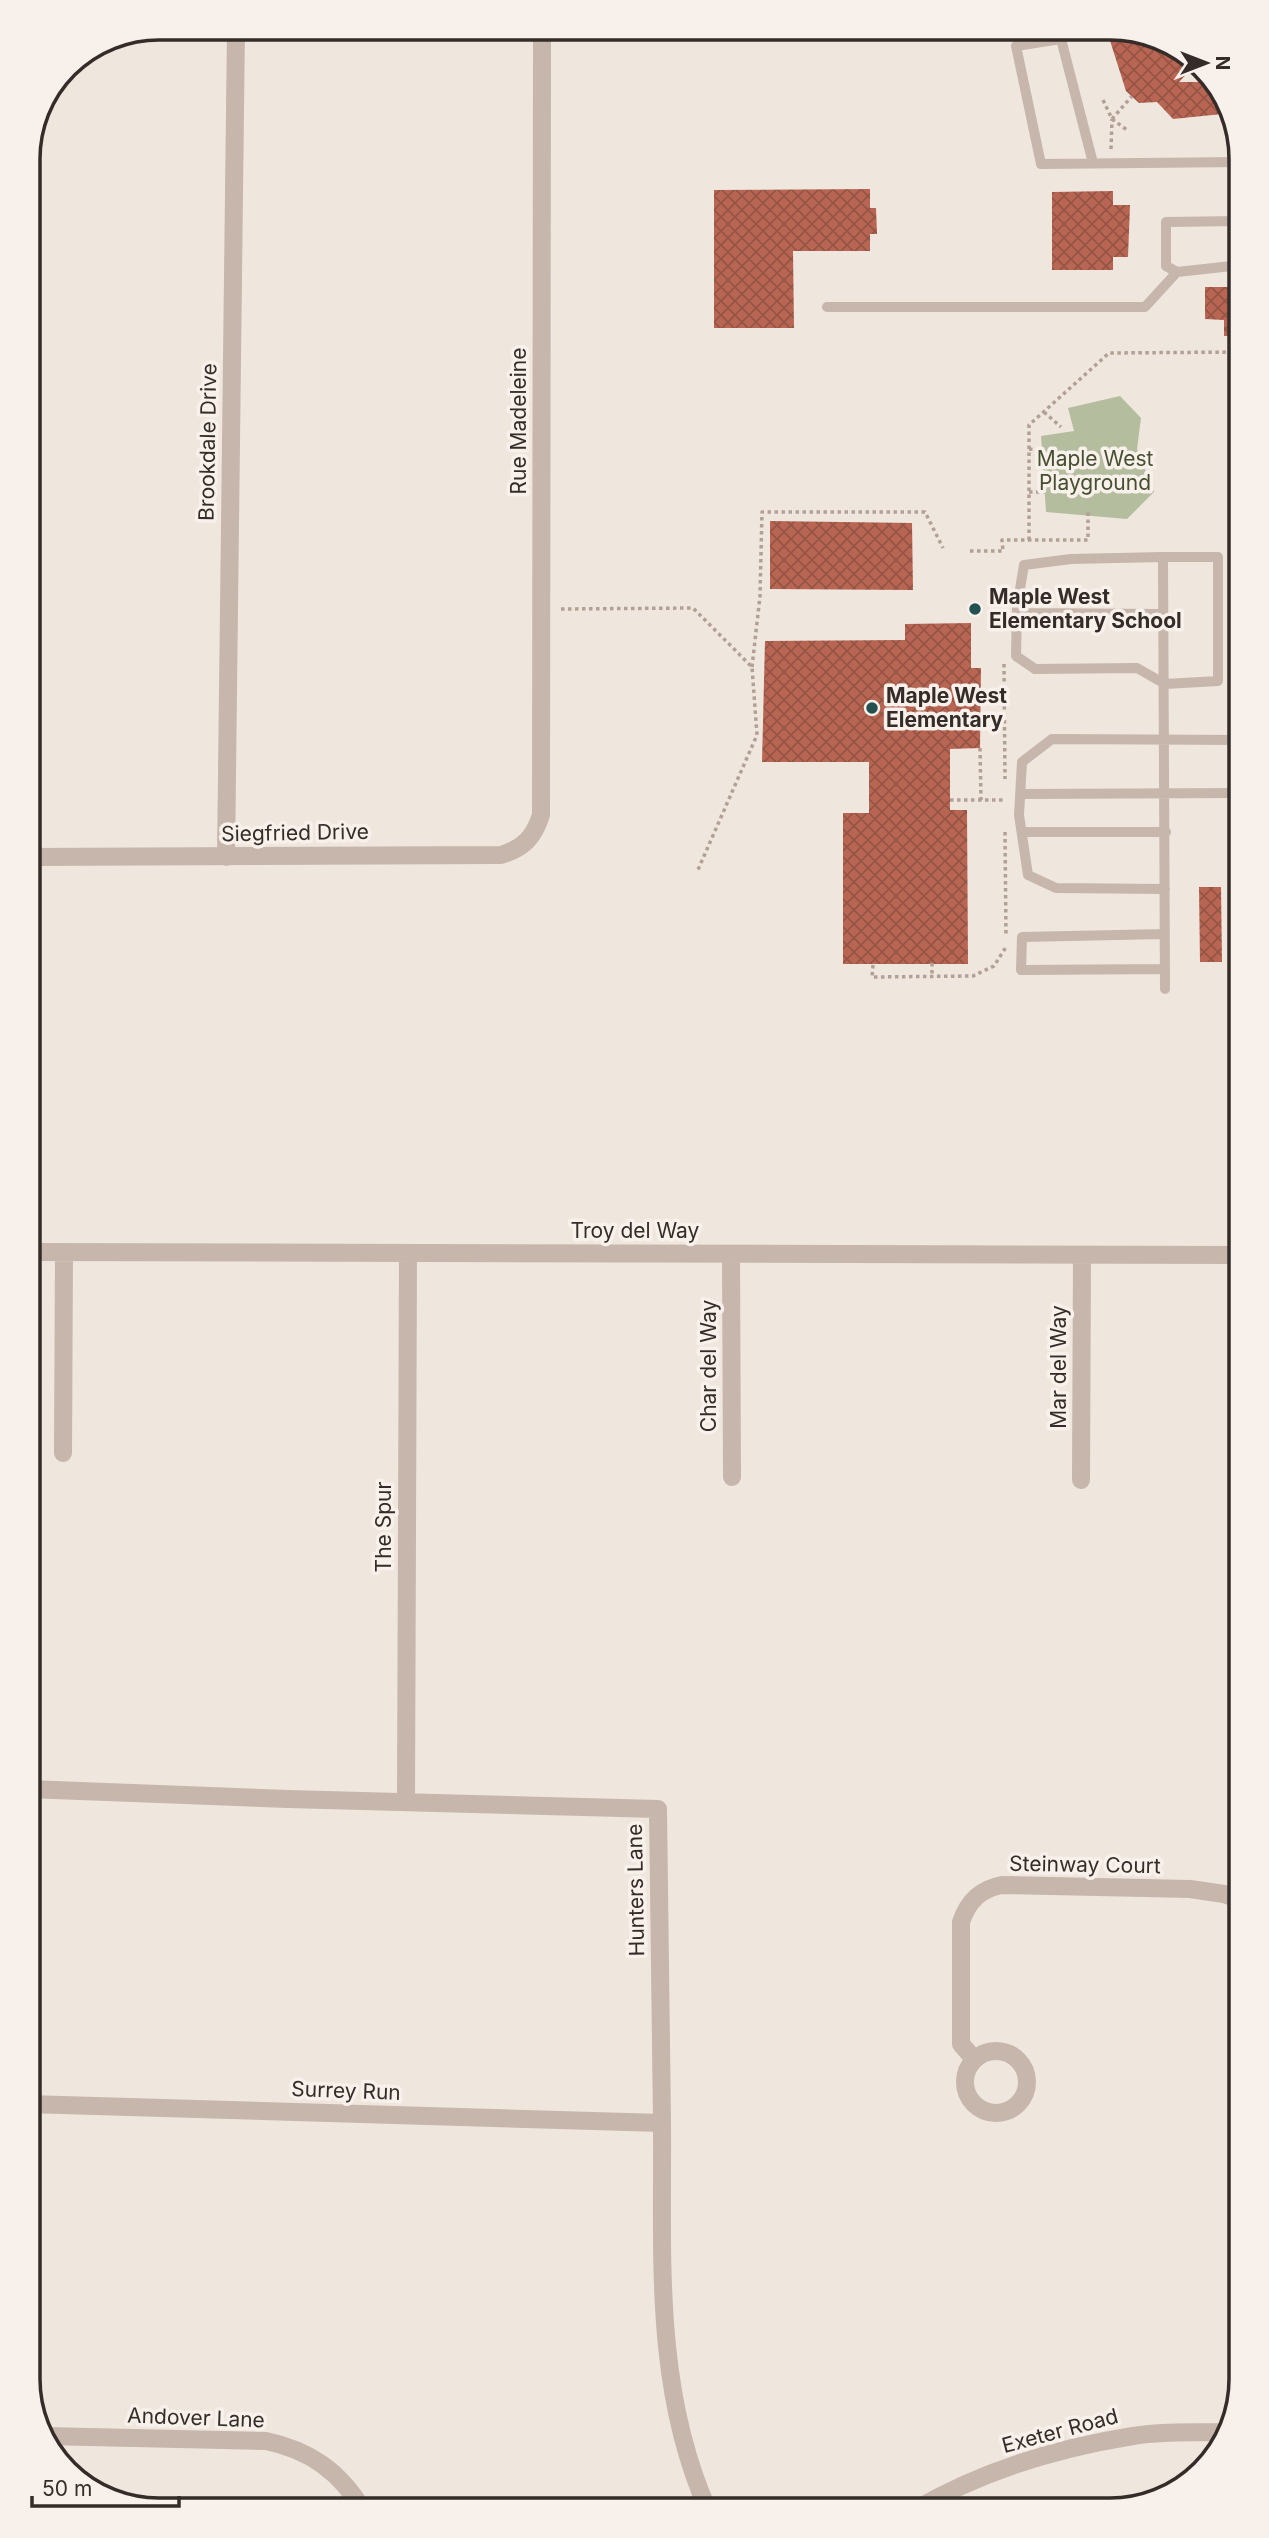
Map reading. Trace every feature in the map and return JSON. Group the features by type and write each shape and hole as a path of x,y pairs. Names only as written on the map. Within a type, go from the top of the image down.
{"street":[{"name":"Brookdale Drive","path":"226,857 236,40"},
{"name":"Rue Madeleine","path":"541,815 542,40"},
{"name":"Siegfried Drive","path":"41,857 501,855 515,851 528,842 537,830 541,815"},
{"name":"Troy del Way","path":"41,1252 1229,1255"},
{"path":"63,1453 64,1252"},
{"name":"The Spur","path":"406,1802 408,1253"},
{"name":"Char del Way","path":"731,1254 732,1477"},
{"name":"Mar del Way","path":"1081,1480 1082,1255"},
{"name":"Hunters Lane","path":"40,1789 658,1809 662,2257 666,2354 673,2402 684,2447 703,2498"},
{"name":"Steinway Court","path":"974,2059 961,2044 961,1922 966,1909 976,1896 989,1887 1002,1885 1190,1889 1229,1897"},
{"name":"Surrey Run","path":"40,2104 662,2123"},
{"name":"Exeter Road","path":"936,2498 982,2476 1135,2435 1214,2434"},
{"name":"Andover Lane","path":"56,2437 266,2441 310,2456 331,2470 355,2497"}],"lane":[{"path":"1045,41 1016,46 1041,164 1229,162"},
{"path":"1062,41 1094,163"},
{"path":"1229,221 1166,222 1166,266 1177,272 1229,266"},
{"path":"827,307 1145,307 1177,272"},
{"path":"1163,557 1166,989"},
{"path":"1218,557 1219,681 1165,684 1137,668 1035,669 1016,656 1017,613 1024,565 1071,559 1218,557"},
{"path":"1017,613 1164,614"},
{"path":"1166,889 1056,888 1028,875 1019,815 1022,762 1052,739 1229,740"},
{"path":"1021,794 1229,793"},
{"path":"1022,832 1166,832"},
{"path":"1166,934 1021,937 1021,970 1166,969"}],"path":[{"path":"1110,163 1112,119 1132,96"},
{"path":"1103,100 1112,119 1126,130"},
{"path":"1029,540 1029,425 1109,353 1229,352"},
{"path":"1044,411 1061,427"},
{"path":"1029,449 1042,450"},
{"path":"1029,492 1045,492"},
{"path":"970,551 1003,551 1002,540 1088,540 1088,511"},
{"path":"697,872 757,735 752,667 760,596 762,512 925,512 943,548"},
{"path":"561,609 693,608 752,667"},
{"path":"1004,652 1005,787"},
{"path":"980,748 981,800"},
{"path":"950,800 1005,800"},
{"path":"873,965 872,977 974,976 994,966 1006,948 1005,827"},
{"path":"932,963 932,976"}],"green space":[{"name":"Maple West Playground","path":"1120,396 1141,418 1137,449 1154,492 1127,519 1046,512 1041,436 1074,431 1068,408"}],"building":[{"path":"1110,41 1148,47 1171,58 1171,98 1212,98 1220,114 1173,119 1157,102 1139,103 1126,91"},
{"path":"870,189 870,208 876,208 877,234 870,234 870,251 793,251 794,328 714,328 714,190"},
{"path":"1113,191 1113,205 1130,205 1128,257 1113,257 1113,270 1052,270 1052,192"},
{"path":"1205,287 1229,287 1229,336 1224,336 1224,320 1205,319"},
{"path":"770,521 912,523 913,590 770,589"},
{"name":"Maple West Elementary","path":"971,623 971,668 981,668 980,748 950,749 950,810 967,810 968,964 843,964 843,813 869,813 869,762 762,762 765,641 905,640 905,624"},
{"path":"1199,887 1221,887 1222,962 1200,962"}],"place":[{"name":"Maple West Elementary School","path":"975,609"},
{"name":"Maple West Elementary","path":"872,708"}]}
